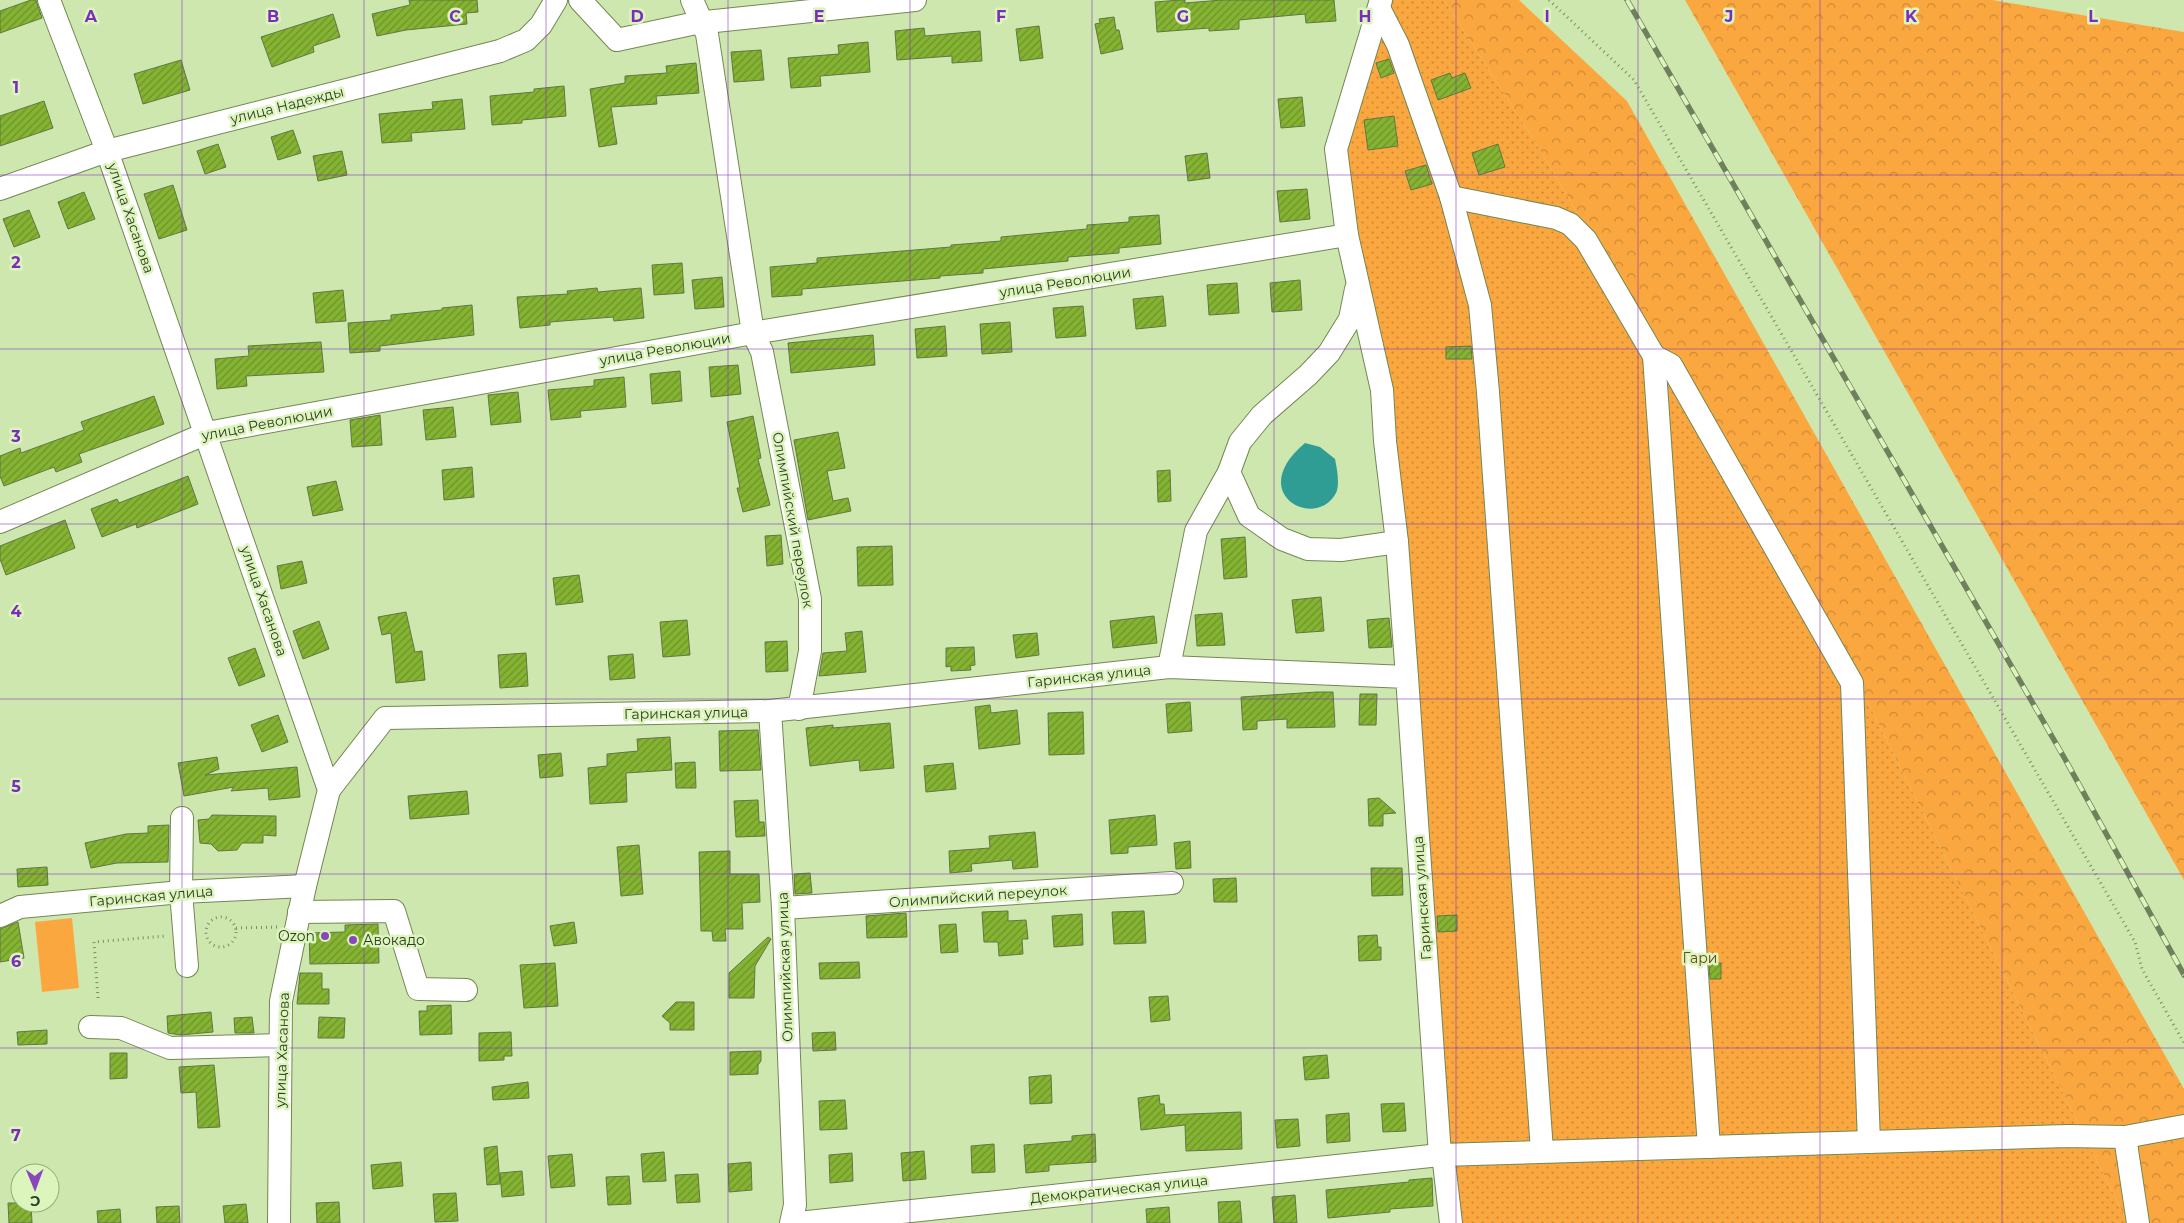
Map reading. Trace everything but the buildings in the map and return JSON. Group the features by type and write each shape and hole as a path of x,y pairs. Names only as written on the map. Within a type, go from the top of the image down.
{"street":[{"name":"улица Хасанова","path":"49,0 107,151 207,433 329,790 305,886 281,1001 279,1223"},
{"name":"улица Надежды","path":"0,189 107,151 500,50 526,40 541,25 556,0"},
{"path":"580,0 617,40 702,22 915,0"},
{"name":"Олимпийский переулок","path":"692,0 707,34 753,333 762,352 810,599 810,651 799,709"},
{"path":"1380,4 1398,45 1451,197 1480,304 1542,1151"},
{"path":"1380,4 1336,149 1347,235 1382,390 1385,441 1397,542 1407,677"},
{"path":"1451,197 1556,218 1570,224 1586,240 1654,356 1709,1147"},
{"name":"улица Революции","path":"0,522 207,433 753,333 1347,235"},
{"path":"1169,667 1196,531 1229,472 1240,442 1262,415 1308,376 1329,354 1350,319 1358,281"},
{"path":"1654,356 1671,365 1852,683 1869,1142"},
{"path":"1229,472 1250,516 1282,539 1308,549 1332,549 1397,542"},
{"name":"Гаринская улица","path":"329,790 385,718 770,711 1169,667 1407,677 1441,1154 1452,1223"},
{"name":"Олимпийская улица","path":"770,711 784,908 795,1205 791,1223"},
{"path":"182,818 181,892 195,934 188,966"},
{"name":"Олимпийский переулок","path":"784,908 1172,883"},
{"name":"Гаринская улица","path":"0,916 20,907 181,892 305,886"},
{"path":"298,919 394,911 418,989 466,990"},
{"path":"90,1027 121,1028 170,1048 280,1045"},
{"name":"Демократическая улица","path":"798,1223 1441,1154 2068,1136 2125,1137 2184,1126"},
{"path":"2125,1137 2138,1223"}],"path":[{"path":"1549,0 1634,80 2135,942 2142,969 2184,1043"},
{"path":"98,998 94,942 195,934 214,946 224,947 233,942 237,933 231,920 222,917 209,923 195,934"},
{"path":"236,928 298,919"}],"green space":[{"name":"Гари","path":"1389,0 1444,0 1534,140 1865,697 2128,1223 1453,1223 1407,565 1393,395 1373,319 1345,151"},
{"path":"1444,0 1519,0 1627,101 2184,1089 2184,1223 2128,1223 1865,697 1534,140"},
{"path":"1685,0 1992,0 2184,32 2184,880"},
{"path":"72,918 79,988 42,992 35,922"}],"water":[{"path":"1305,443 1320,447 1335,459 1337,472 1338,485 1336,493 1326,504 1314,508 1301,507 1290,501 1283,491 1281,478 1288,461"}],"railway":[{"path":"1627,0 2065,759 2184,975"}],"place":[{"name":"Ozon","path":"325,936"},
{"name":"Авокадо","path":"353,940"}]}
